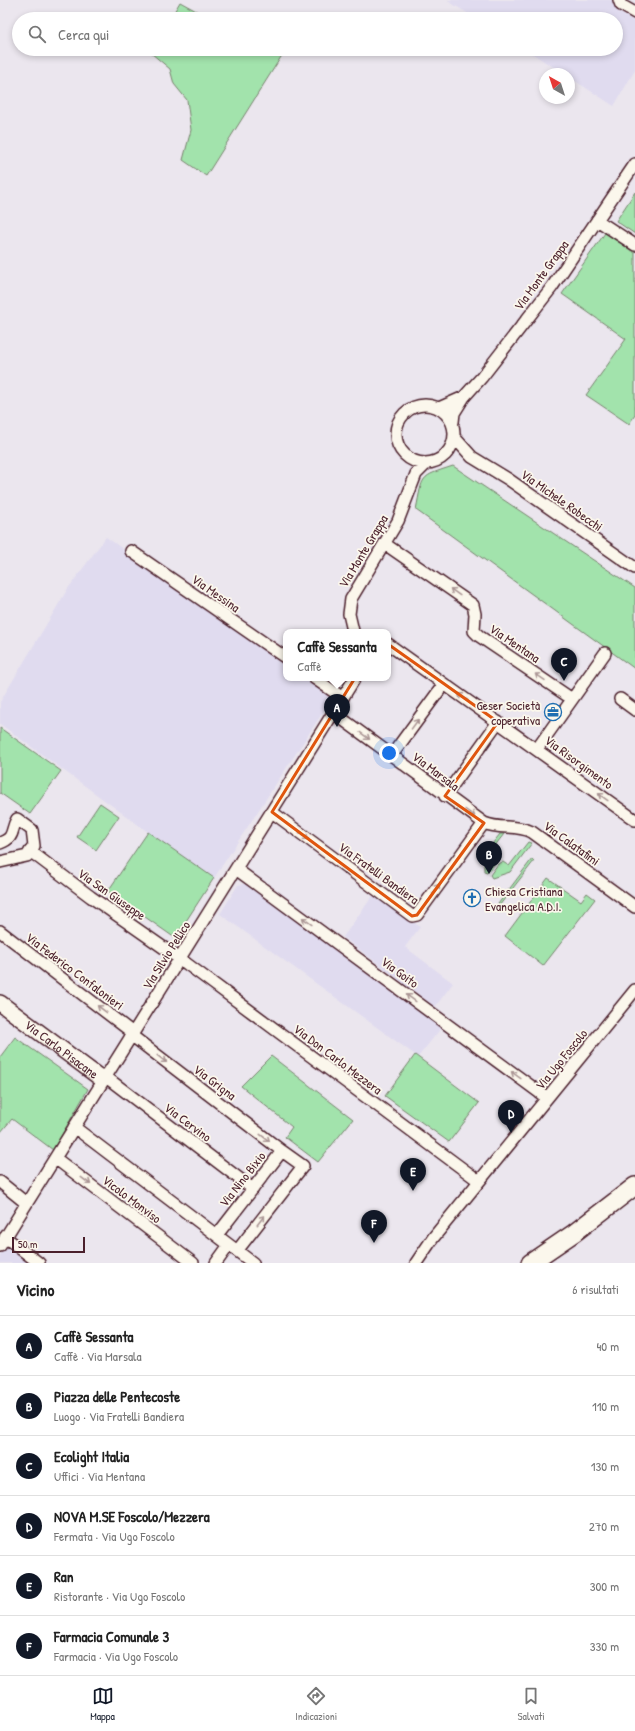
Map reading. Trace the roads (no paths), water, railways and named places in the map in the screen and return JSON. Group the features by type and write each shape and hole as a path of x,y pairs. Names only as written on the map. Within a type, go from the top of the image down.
{"main road":[{"path":"530,1263 574,1233 635,1186"}],"street":[{"path":"619,0 621,5 635,13"},
{"name":"Via Monte Grappa","path":"452,422 454,413 464,397 482,377 552,287 635,164"},
{"path":"598,220 635,245"},
{"name":"Via Monte Grappa","path":"439,408 464,397"},
{"path":"430,405 439,408 447,414 452,422 455,438 452,447 440,460 426,464 408,458 401,451 397,442 396,432 398,423 403,414 415,406 430,405"},
{"name":"Via Michele Robecchi","path":"455,438 472,456 508,479 635,568"},
{"name":"Via Michele Robecchi","path":"446,455 455,454 472,456"},
{"name":"Via Monte Grappa","path":"408,458 411,470 410,486"},
{"name":"Via Monte Grappa","path":"353,629 349,614 351,599 398,521 410,486 416,474 426,464"},
{"name":"Via Mentana","path":"385,544 405,556 473,605 475,614 474,631 479,636 572,699"},
{"name":"Via Messina","path":"130,551 283,656"},
{"name":"Via Risorgimento","path":"391,646 635,820"},
{"path":"537,749 605,653"},
{"path":"318,681 343,698"},
{"name":"Via Silvio Pellico","path":"3,1242 353,681"},
{"path":"392,755 444,684"},
{"path":"620,699 635,710"},
{"name":"Via Marsala","path":"334,713 484,823"},
{"path":"446,796 498,722"},
{"name":"Via Fratelli Bandiera","path":"272,812 412,916 417,915 484,823"},
{"path":"0,843 7,841 14,832 13,826 17,819 32,830 34,846 27,856 0,862"},
{"name":"Via Calatafimi","path":"484,823 493,827 520,827 532,832 635,907"},
{"name":"Via San Giuseppe","path":"30,851 91,897 180,959"},
{"name":"Via Goito","path":"236,869 547,1098"},
{"name":"Via Federico Confalonieri","path":"0,931 132,1034"},
{"name":"Via Don Carlo Mezzera","path":"180,959 479,1181"},
{"name":"Via Ugo Foscolo","path":"416,1261 479,1181 635,990"},
{"name":"Via Carlo Pisacane","path":"0,1003 99,1077 106,1077"},
{"name":"Via Grigna","path":"132,1034 282,1151"},
{"name":"Via Cervino","path":"106,1077 252,1189"},
{"path":"74,1127 253,1263"},
{"name":"Via Nino Bixio","path":"217,1235 282,1151 303,1166 233,1248"},
{"name":"Vicolo Monviso","path":"55,1158 193,1263"},
{"path":"0,1182 26,1203"},
{"path":"3,1242 40,1263"},
{"path":"216,1263 233,1248"}],"place":[{"name":"Ecolight Italia","path":"564,681"},
{"name":"Geser Società coperativa","path":"553,712"},
{"name":"Caffè Sessanta","path":"337,727"},
{"name":"Piazza delle Pentecoste","path":"489,874"},
{"name":"Chiesa Cristiana Evangelica A.D.I.","path":"472,898"},
{"name":"NOVA M.SE Foscolo/Mezzera","path":"511,1133"},
{"name":"Ran","path":"413,1191"},
{"name":"Farmacia Comunale 3","path":"374,1243"}]}
